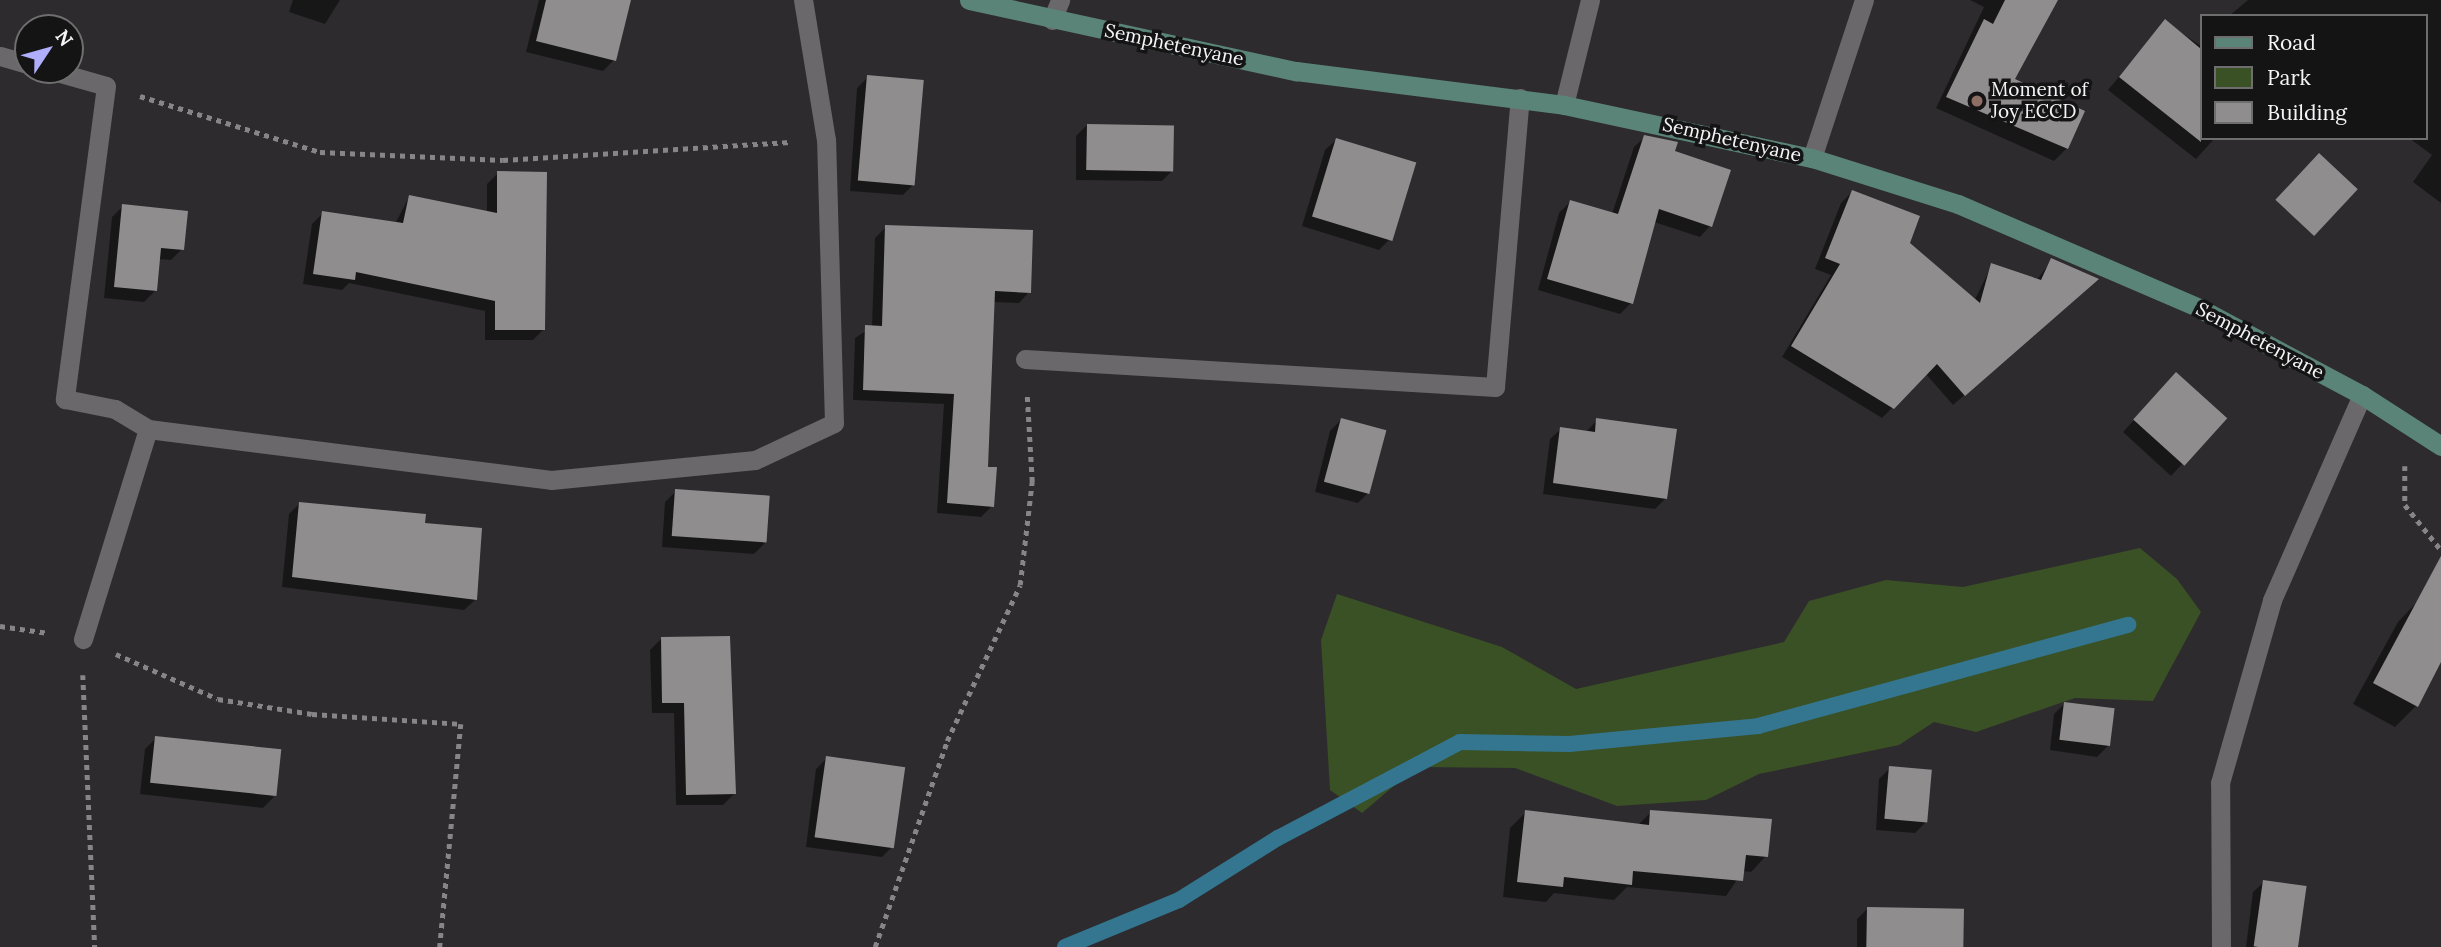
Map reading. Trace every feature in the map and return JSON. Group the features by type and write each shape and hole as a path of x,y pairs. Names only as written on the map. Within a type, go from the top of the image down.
{"main road":[{"name":"Semphetenyane","path":"969,0 1297,71 1564,105 1812,158 1958,204 2056,243 2199,308 2362,395 2441,446"}],"street":[{"path":"84,80 106,86 65,399 115,409 148,429 551,480 754,460 834,423 826,140 803,0"},
{"path":"1052,20 1060,0"},
{"path":"1564,105 1590,0"},
{"path":"1812,158 1864,0"},
{"path":"1025,359 1495,387 1520,98"},
{"path":"2221,947 2220,783 2272,600 2362,395"},
{"path":"83,639 148,429"}],"path":[{"path":"106,86 320,152 503,160 826,140"},
{"path":"875,947 947,741 1020,585 1032,482 1025,359"},
{"path":"2406,424 2404,505 2441,550"},
{"path":"0,626 83,639 218,699 312,714 461,723 440,947"},
{"path":"83,639 95,947"}],"green space":[{"path":"2140,548 2177,579 2201,612 2153,701 2075,698 1976,732 1934,722 1899,745 1759,774 1706,800 1617,806 1515,768 1416,767 1362,813 1330,790 1321,640 1337,594 1502,647 1576,689 1784,642 1809,601 1886,580 1963,587"}],"building":[{"path":"546,0 631,0 616,61 536,41"},
{"path":"2005,0 2058,0 2015,79 2085,111 2068,149 1946,97 1984,19 1993,24"},
{"path":"2165,19 2200,48 2201,142 2119,77"},
{"path":"867,75 924,80 915,186 858,181"},
{"path":"1087,124 1174,126 1173,172 1086,170"},
{"path":"1644,135 1678,142 1675,151 1731,170 1712,227 1659,209 1633,304 1547,279 1570,200 1618,214"},
{"path":"1336,138 1416,163 1392,241 1312,216"},
{"path":"2319,153 2358,189 2314,236 2275,200"},
{"path":"497,171 547,172 545,330 495,330 495,301 356,272 355,280 313,274 322,211 403,223 409,195 497,213"},
{"path":"1852,190 1920,216 1910,243 1980,303 1991,263 2041,280 2051,258 2099,279 1965,396 1937,364 1894,409 1791,346 1840,264 1825,258"},
{"path":"122,204 188,211 184,250 161,248 157,291 114,287"},
{"path":"885,225 1033,230 1031,293 995,291 988,467 997,467 994,507 947,503 954,394 863,390 865,325 882,326"},
{"path":"2176,372 2227,418 2184,466 2133,420"},
{"path":"1341,418 1386,430 1369,494 1324,482"},
{"path":"1596,418 1677,429 1667,499 1553,483 1560,427 1595,432"},
{"path":"675,489 770,496 766,543 672,536"},
{"path":"299,502 426,514 425,523 482,528 477,600 292,577"},
{"path":"2441,556 2441,662 2418,707 2373,683"},
{"path":"730,636 736,794 686,795 684,703 662,703 661,637"},
{"path":"2064,702 2115,708 2110,746 2059,740"},
{"path":"155,736 281,749 276,796 150,783"},
{"path":"826,756 905,767 894,848 815,837"},
{"path":"1889,766 1932,770 1927,823 1884,819"},
{"path":"1525,810 1649,825 1650,810 1772,819 1768,857 1746,855 1743,881 1633,871 1632,885 1564,877 1563,887 1517,882"},
{"path":"2263,880 2307,886 2298,947 2254,946"},
{"path":"1867,907 1964,909 1963,947 1866,947"}],"waterway":[{"path":"1065,947 1179,900 1278,838 1460,742 1569,744 1758,726 2128,625"}],"place":[{"name":"Moment of Joy ECCD","path":"1977,101"}]}
